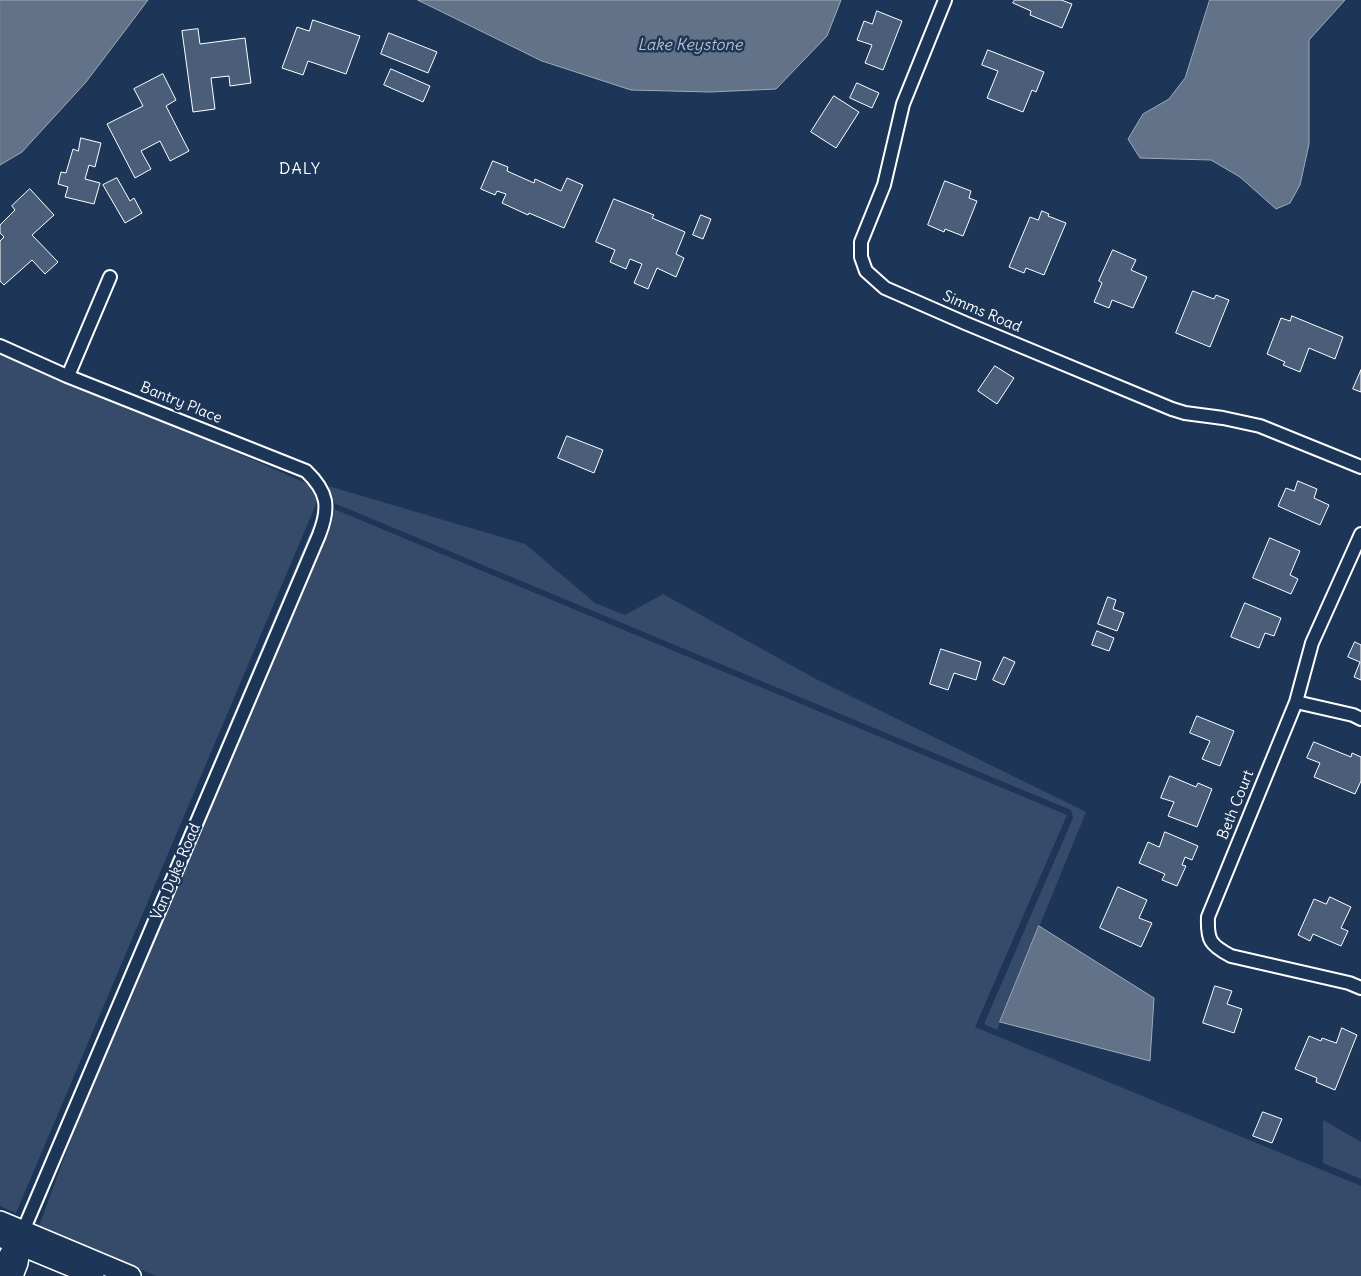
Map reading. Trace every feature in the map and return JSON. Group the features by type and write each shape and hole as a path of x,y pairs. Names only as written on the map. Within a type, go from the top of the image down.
{"main road":[{"path":"0,1221 15,1239 94,1276"},
{"path":"15,1239 131,1276"},
{"name":"Van Dyke Road","path":"0,1271 15,1239"},
{"name":"Van Dyke Road","path":"13,1276 18,1263 15,1239"}],"street":[{"name":"Simms Road","path":"945,0 903,104 884,185 861,242 861,257 866,271 885,288 1172,409 1260,426 1361,467"},
{"path":"68,376 110,278"},
{"name":"Bantry Place","path":"0,346 68,376 306,471 320,486 326,501 327,512"},
{"name":"Van Dyke Road","path":"15,1239 327,512"},
{"name":"Beth Court","path":"1361,534 1312,643 1296,702 1208,917 1207,934 1216,948 1231,956 1349,983 1361,988"},
{"path":"1296,702 1361,719"}],"shaded area":[{"path":"0,355 76,383 322,490 16,1213 0,1206"},
{"path":"328,486 525,544 595,603 625,615 663,594 816,679 1086,812 997,1030 984,1024 1073,818 1071,810 334,503"},
{"path":"322,504 1067,815 975,1027 1361,1186 1361,1276 156,1276 39,1226 188,822"},
{"path":"1323,1120 1361,1142 1361,1179 1323,1163"}],"water":[{"path":"0,0 148,0 86,82 22,152 0,165"},
{"name":"Lake Keystone","path":"418,0 841,0 827,36 776,89 710,92 631,90 542,61"},
{"path":"1210,0 1345,0 1309,40 1309,144 1300,185 1290,203 1276,209 1240,177 1211,160 1140,158 1128,139 1143,114 1169,99 1185,78"},
{"path":"1039,926 1154,998 1150,1061 1000,1022"}],"building":[{"path":"1015,0 1061,0 1072,4 1062,28 1030,15 1031,11 1013,3"},
{"path":"877,11 902,21 883,70 865,63 872,45 857,40 864,21 872,24"},
{"path":"313,20 360,36 346,74 308,61 303,75 282,68 297,27 309,31"},
{"path":"198,29 200,44 245,38 251,83 230,86 229,76 211,78 215,109 193,112 182,31"},
{"path":"389,33 437,52 428,73 381,54"},
{"path":"988,50 1044,72 1036,92 1032,90 1023,112 987,98 998,71 982,65"},
{"path":"391,69 430,86 423,102 384,85"},
{"path":"163,74 176,100 166,106 189,151 170,161 160,141 141,151 151,169 135,178 107,124 143,106 134,89"},
{"path":"857,83 879,93 872,108 850,98"},
{"path":"834,96 859,112 836,148 811,132"},
{"path":"81,138 101,143 95,167 89,165 85,179 100,183 94,204 65,197 68,187 58,184 61,172 66,173 73,149 78,151"},
{"path":"493,161 508,167 507,171 534,183 535,179 561,191 567,178 583,185 564,228 502,203 506,194 497,191 495,195 481,189"},
{"path":"117,178 130,201 134,198 142,213 125,223 103,185"},
{"path":"945,181 971,191 969,198 977,201 963,236 945,229 944,232 928,225"},
{"path":"30,189 54,215 32,235 58,262 45,274 32,260 4,285 0,281 0,241 4,237 0,233 0,225 15,210 12,206"},
{"path":"614,199 654,215 652,218 685,232 676,254 684,258 676,277 657,268 648,289 634,283 642,264 630,259 626,269 610,262 615,250 596,242"},
{"path":"1042,211 1049,214 1048,216 1066,223 1044,275 1026,268 1024,273 1009,267 1030,217 1038,220"},
{"path":"701,215 711,219 703,239 693,235"},
{"path":"1113,250 1136,260 1131,270 1147,277 1133,308 1112,300 1109,308 1094,302 1102,283 1099,281"},
{"path":"1193,291 1214,299 1216,295 1229,300 1210,347 1176,333"},
{"path":"1292,316 1343,337 1335,359 1309,348 1300,372 1283,365 1285,362 1267,354 1281,318 1290,321"},
{"path":"995,366 1014,378 997,404 978,391"},
{"path":"1361,370 1361,392 1353,389"},
{"path":"567,436 603,450 594,473 558,458"},
{"path":"1298,481 1317,489 1314,498 1329,505 1320,525 1278,506 1286,488 1294,491"},
{"path":"1270,538 1300,551 1290,575 1298,579 1291,594 1253,578"},
{"path":"1108,597 1116,600 1113,609 1124,613 1117,631 1098,624"},
{"path":"1245,603 1281,618 1274,636 1265,633 1259,648 1231,637"},
{"path":"1097,631 1114,638 1109,651 1092,645"},
{"path":"1355,642 1361,645 1361,680 1354,677 1360,662 1348,657"},
{"path":"941,649 981,662 976,680 954,673 948,690 930,684"},
{"path":"1004,657 1015,662 1004,685 993,680"},
{"path":"1197,716 1234,731 1220,766 1202,759 1210,741 1190,733"},
{"path":"1314,742 1351,757 1352,753 1361,757 1361,781 1355,794 1314,777 1320,763 1307,758"},
{"path":"1170,776 1196,787 1198,783 1212,789 1197,827 1168,816 1174,802 1161,798"},
{"path":"1165,832 1198,846 1192,860 1185,857 1182,865 1186,866 1177,886 1162,880 1165,874 1139,863 1148,842 1159,847"},
{"path":"1118,887 1147,900 1139,918 1152,923 1141,947 1100,928"},
{"path":"1330,897 1351,907 1341,928 1348,931 1341,946 1313,934 1310,941 1298,935 1314,899 1326,904"},
{"path":"1215,986 1232,991 1227,1004 1242,1009 1234,1033 1203,1023"},
{"path":"1342,1028 1357,1035 1335,1090 1316,1082 1317,1078 1295,1069 1309,1036 1321,1041 1322,1038 1336,1043"},
{"path":"1263,1112 1282,1119 1272,1143 1253,1136"}],"district":[{"name":"DALY","path":"300,169"}]}
